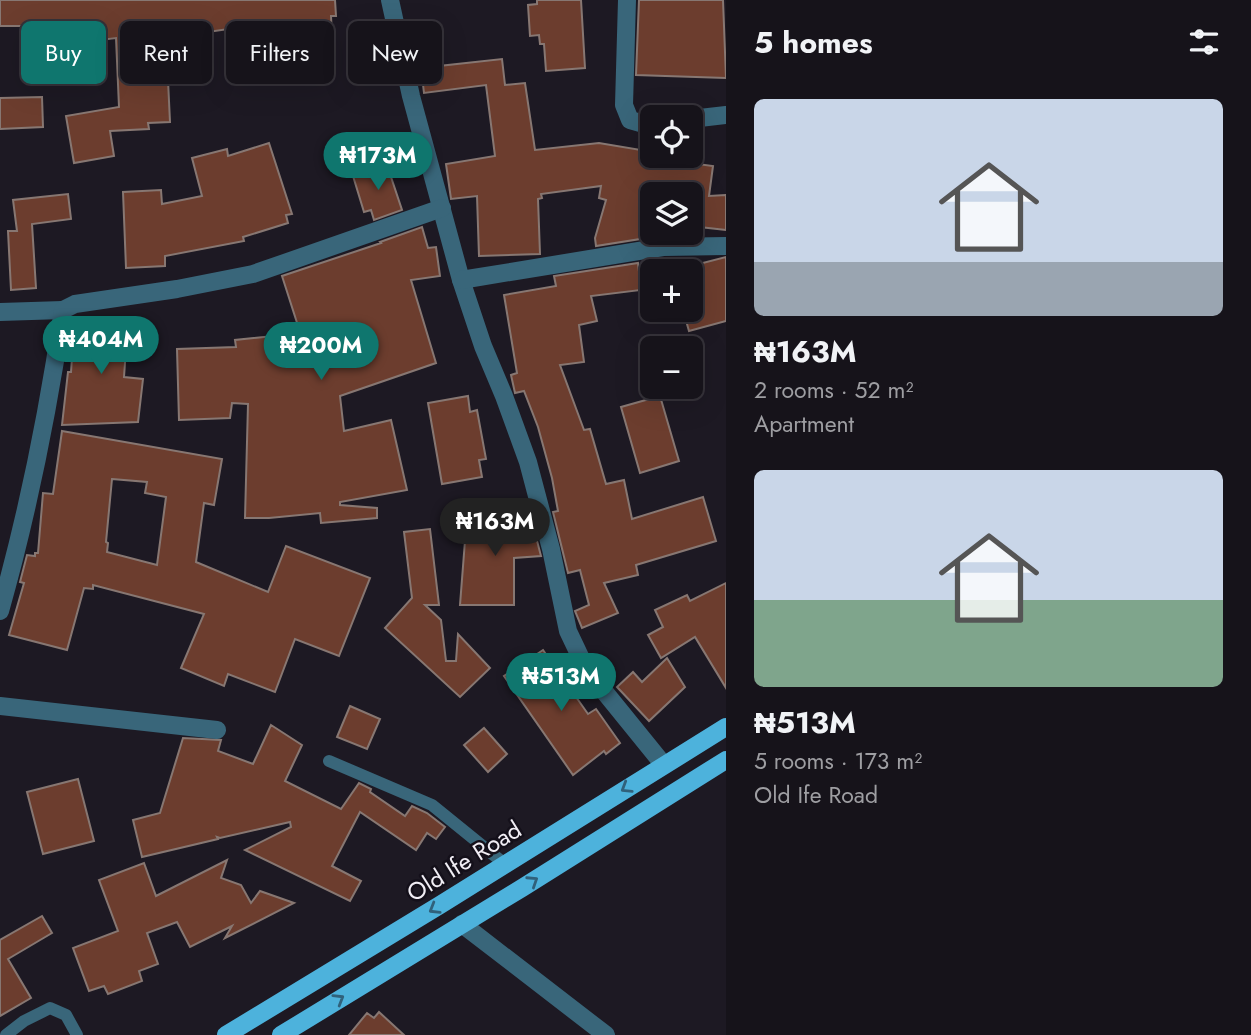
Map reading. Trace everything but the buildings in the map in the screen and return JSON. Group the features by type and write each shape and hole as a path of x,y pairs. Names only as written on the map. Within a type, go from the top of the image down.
{"main road":[{"name":"Old Ife Road","path":"226,1035 506,865 663,764 726,727"},
{"path":"281,1035 726,760"}],"street":[{"path":"390,0 411,96 461,281 528,462 551,550 568,631 586,669 663,764"},
{"path":"627,0 624,104 630,120 640,123"},
{"path":"703,118 726,115"},
{"path":"0,312 63,310 75,304 177,289 253,274 442,208"},
{"path":"461,281 663,247 726,246"},
{"path":"0,611 34,481 63,310"},
{"path":"0,706 216,730"},
{"path":"462,924 606,1035"}],"lane":[{"path":"329,761 432,805 506,865"},
{"path":"6,1035 24,1021 50,1008 66,1015 77,1035"}]}
